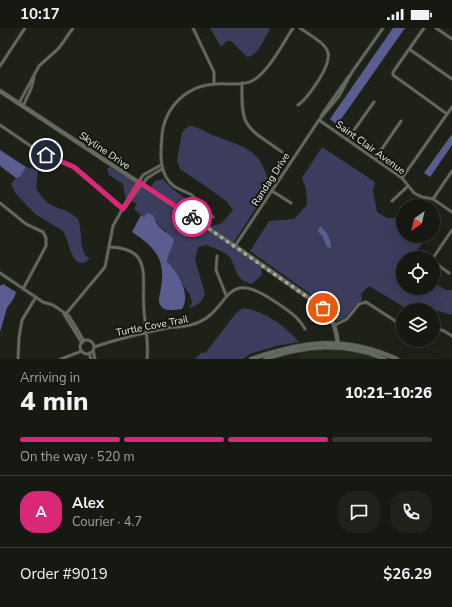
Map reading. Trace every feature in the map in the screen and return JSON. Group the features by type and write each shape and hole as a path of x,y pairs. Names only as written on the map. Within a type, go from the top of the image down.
{"street":[{"path":"0,64 25,28"},
{"path":"21,104 41,64 63,43 73,28"},
{"path":"193,28 214,72 214,84"},
{"path":"213,218 192,195 178,190 172,185 162,169 163,128 171,109 178,100 191,90 214,84 242,83 254,80 263,72 293,28"},
{"path":"298,105 308,96 327,68 329,58 324,45 300,28"},
{"name":"Randag Drive","path":"235,246 319,120 339,96 352,72 383,28"},
{"path":"424,28 393,72 393,75 447,114"},
{"path":"436,28 452,39"},
{"path":"409,49 452,79"},
{"path":"242,83 242,109 244,119 252,130 282,152"},
{"name":"Skyline Drive","path":"0,91 235,246 319,305 327,313 334,325 338,345"},
{"path":"347,140 374,102"},
{"path":"402,178 452,107"},
{"name":"Saint Clair Avenue","path":"319,120 402,178 407,187 419,196 433,199"},
{"path":"375,159 401,121"},
{"path":"0,125 38,151 74,167 123,209"},
{"path":"66,315 89,285 103,270 108,259 114,226 123,209 150,170 162,165"},
{"path":"140,183 162,169"},
{"path":"150,170 152,174"},
{"path":"433,199 452,171"},
{"path":"392,201 407,187"},
{"path":"272,191 291,203"},
{"path":"0,202 26,224 43,232 46,238 46,246 36,263 31,277 23,289"},
{"name":"Saint Clair Avenue","path":"440,204 452,212"},
{"path":"449,273 435,263 433,258 452,230"},
{"path":"109,247 127,249 133,252 141,262 144,273 143,306 149,346 147,359"},
{"path":"217,256 216,270 226,295 240,288 255,289 299,319 305,329"},
{"path":"0,273 36,297 60,309 74,322 83,342 82,351"},
{"name":"Turtle Cove Trail","path":"89,353 93,349 129,336 199,323 214,312 226,295"},
{"path":"18,359 19,337 22,320 36,297"},
{"path":"334,325 347,319 359,304 366,302 396,321"},
{"path":"440,330 452,336"},
{"path":"83,342 90,341 95,359"},
{"path":"251,359 294,346 315,343 370,349 397,359"},
{"path":"265,359 312,347 338,345 366,352 385,359"},
{"path":"61,359 82,351 89,353 91,359"}],"shaded area":[{"path":"210,28 270,29 258,50 251,56 247,57 231,41 227,41 221,47"},
{"path":"393,28 405,28 337,125 330,119"},
{"path":"189,126 199,128 252,152 262,165 266,175 270,187 233,243 150,188 155,181 163,179 171,188 199,209 212,226 221,224 233,210 227,202 180,169 177,161 182,132"},
{"path":"452,134 452,145 430,177 424,173"},
{"path":"322,147 375,182 373,191 377,212 387,218 396,218 396,243 422,243 417,251 396,251 396,295 440,295 440,286 446,290 452,290 452,315 440,312 440,303 397,303 369,286 361,294 362,300 348,315 337,321 323,303 250,251 269,221 294,219 307,205 306,188 302,178"},
{"path":"0,150 26,167 20,177 16,178 0,166"},
{"path":"26,167 38,170 36,188 46,202 72,214 78,219 82,247 86,256 90,259 84,263 75,259 63,231 35,214 16,194 11,184 16,178 20,177"},
{"path":"110,167 149,190 261,266 262,275 252,284 246,282 239,277 231,259 227,254 206,245 198,247 195,260 205,294 201,302 189,309 192,303 190,295 167,262 172,243 165,230 158,226 157,221 144,217 134,209 137,204 125,197 123,184 109,175 107,169"},
{"path":"147,213 153,215 158,226 173,238 173,244 167,262 176,272 182,284 185,297 182,309 168,310 161,306 159,300 162,278 160,261 153,249 132,232 141,215 144,217"},
{"path":"320,226 331,242 331,248 327,247 323,237 318,231"},
{"path":"3,284 16,292 7,308 0,332 0,286"},
{"path":"243,308 259,312 274,320 299,342 276,346 250,354 243,359 195,359 201,353 206,352 236,313"},
{"path":"332,348 366,354 382,359 300,359 299,351"}],"way so far":[{"path":"192,217 323,308"}],"route":[{"path":"46,155 62,160 84,174 123,209 139,182 192,217"}]}
